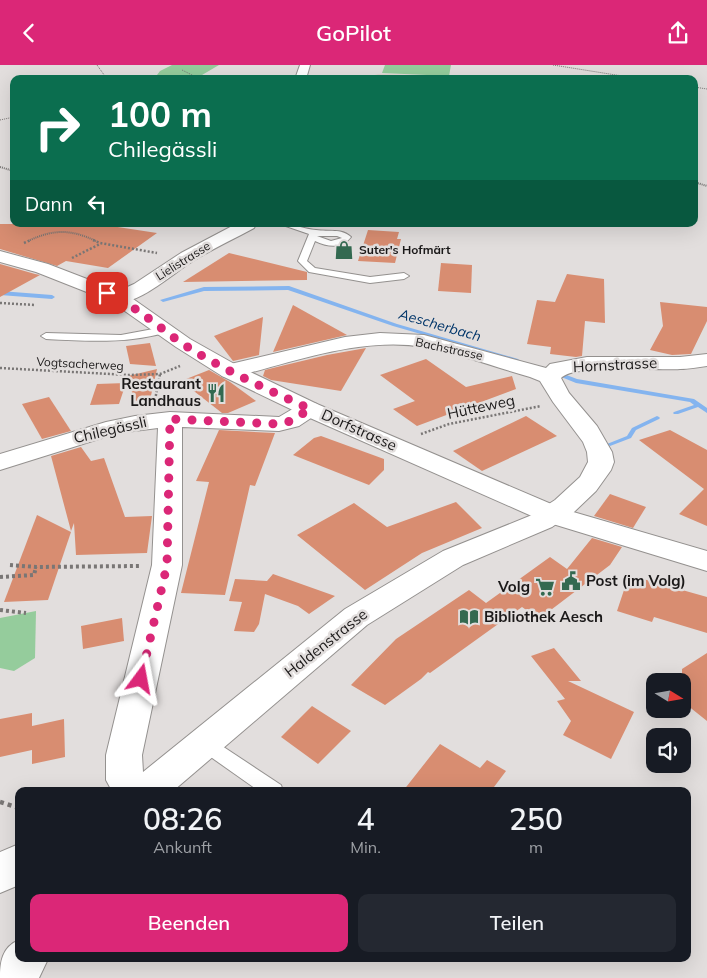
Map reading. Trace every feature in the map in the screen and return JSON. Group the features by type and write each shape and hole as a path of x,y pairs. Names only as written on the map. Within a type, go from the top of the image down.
{"street":[{"name":"Lielistrasse","path":"119,298 141,288 187,257 242,227"},
{"name":"Dorfstrasse","path":"0,256 42,268 119,298 138,309 183,343 230,371 310,409 553,515 707,561"},
{"name":"Bachstrasse","path":"230,371 345,343 395,339 424,341 538,371 554,373"},
{"name":"Hornstrasse","path":"554,373 587,363 680,363 707,361"},
{"path":"553,515 567,505 594,478 601,461 598,449 589,432 553,388 554,373"},
{"name":"Chilegässli","path":"0,462 114,427 161,420 279,424 291,421 310,409"},
{"path":"133,787 125,780 124,755 167,565 161,420"},
{"name":"Haldenstrasse","path":"152,787 356,617 453,558 553,515"},
{"path":"0,874 15,865"},
{"path":"16,978 24,962"}],"lane":[{"path":"292,227 314,235 302,261 312,270 370,280 404,276"},
{"path":"46,336 130,338 146,336 164,330"},
{"path":"204,743 268,787"}],"path":[{"path":"553,65 616,75"},
{"path":"182,70 192,75"},
{"path":"20,244 55,231 81,234 100,243 187,257"},
{"path":"70,259 100,243"},
{"path":"0,303 35,305"},
{"name":"Vogtsacherweg","path":"0,368 129,375 160,374 161,420"},
{"name":"Hütteweg","path":"414,437 449,424 564,401"},
{"path":"10,565 36,567 167,565"},
{"path":"0,577 34,575 36,567"},
{"path":"0,610 26,613"},
{"path":"0,802 15,807"}],"shaded area":[{"path":"378,74 431,75 375,75"}],"green space":[{"path":"172,65 219,65 202,75 157,75 160,71"},
{"path":"385,65 451,65 449,75 382,73"},
{"path":"36,611 35,658 14,671 0,668 0,618"}],"building":[{"path":"0,224 10,224 10,227 118,227 157,233 108,268 66,261 57,266 0,249"},
{"path":"368,230 399,232 397,239 401,239 395,263 358,261"},
{"path":"229,253 307,272 307,280 183,282"},
{"path":"441,263 472,265 471,293 438,291"},
{"path":"0,264 35,274 40,275 0,297"},
{"path":"567,274 604,279 605,323 585,321 582,356 576,357 550,354 551,347 527,344 537,300 555,302"},
{"path":"660,302 707,307 707,321 691,354 672,355 650,350 663,326"},
{"path":"293,305 347,335 273,352"},
{"path":"263,317 259,355 233,361 214,336"},
{"path":"150,343 156,366 130,364 126,346"},
{"path":"366,348 341,391 271,380 263,376 265,370"},
{"path":"426,359 466,387 512,376 516,389 417,426 393,409 415,401 380,375"},
{"path":"157,369 150,400 134,401 128,376"},
{"name":"Restaurant Landhaus","path":"209,370 230,382 256,401 228,413 222,413 181,381"},
{"path":"126,383 119,404 90,405 97,384"},
{"path":"49,397 71,431 42,439 22,404"},
{"path":"526,416 557,436 482,471 453,451"},
{"path":"219,430 275,433 255,486 250,485 225,595 181,593 209,482 196,481"},
{"path":"670,430 707,450 707,526 679,514 704,489 639,440"},
{"path":"321,436 384,459 384,470 369,485 293,455 314,438"},
{"path":"81,447 91,461 104,458 125,517 152,516 147,553 76,555 74,523 71,531 51,456"},
{"path":"610,494 646,507 633,528 594,516"},
{"path":"456,502 482,528 422,553 365,590 297,535 354,503 387,527"},
{"path":"37,515 71,532 48,600 4,602"},
{"path":"592,538 622,547 610,565 539,619 522,607 430,673 428,672 385,705 351,685 396,639 469,590 486,603 550,557 567,569"},
{"path":"273,574 335,596 309,614 298,606 265,594 259,624 254,632 234,631 242,602 229,601 235,579 267,581"},
{"path":"629,575 707,597 707,633 654,617 652,622 617,611"},
{"path":"122,618 124,641 83,649 81,626"},
{"path":"554,648 581,681 568,681 634,712 611,759 563,735 571,721 557,701 565,699 531,656"},
{"path":"707,653 707,721 691,708 691,673 682,673 682,669"},
{"path":"312,706 351,731 318,764 281,737"},
{"path":"32,713 32,726 64,719 65,757 32,764 32,750 0,757 0,719"},
{"path":"440,744 480,768 487,760 506,771 494,787 406,787"}],"waterway":[{"name":"Aescherbach","path":"163,300 204,289 289,288 395,325 516,360"},
{"name":"Aescherbach","path":"0,293 52,297"},
{"name":"Aescherbach","path":"556,373 576,381 692,400 699,405"},
{"path":"676,413 699,405"},
{"name":"Aescherbach","path":"699,405 707,411"},
{"path":"610,444 629,437 634,429 657,418"}],"place":[{"name":"Suter's Hofmärt","path":"344,250"},
{"name":"Restaurant Landhaus","path":"216,393"},
{"name":"Post (im Volg)","path":"571,581"},
{"name":"Volg","path":"545,587"},
{"name":"Bibliothek Aesch","path":"469,617"}],"route":[{"path":"107,293 138,309 183,343 230,371 310,409 291,421 279,424 170,419 167,565 141,679"}]}
